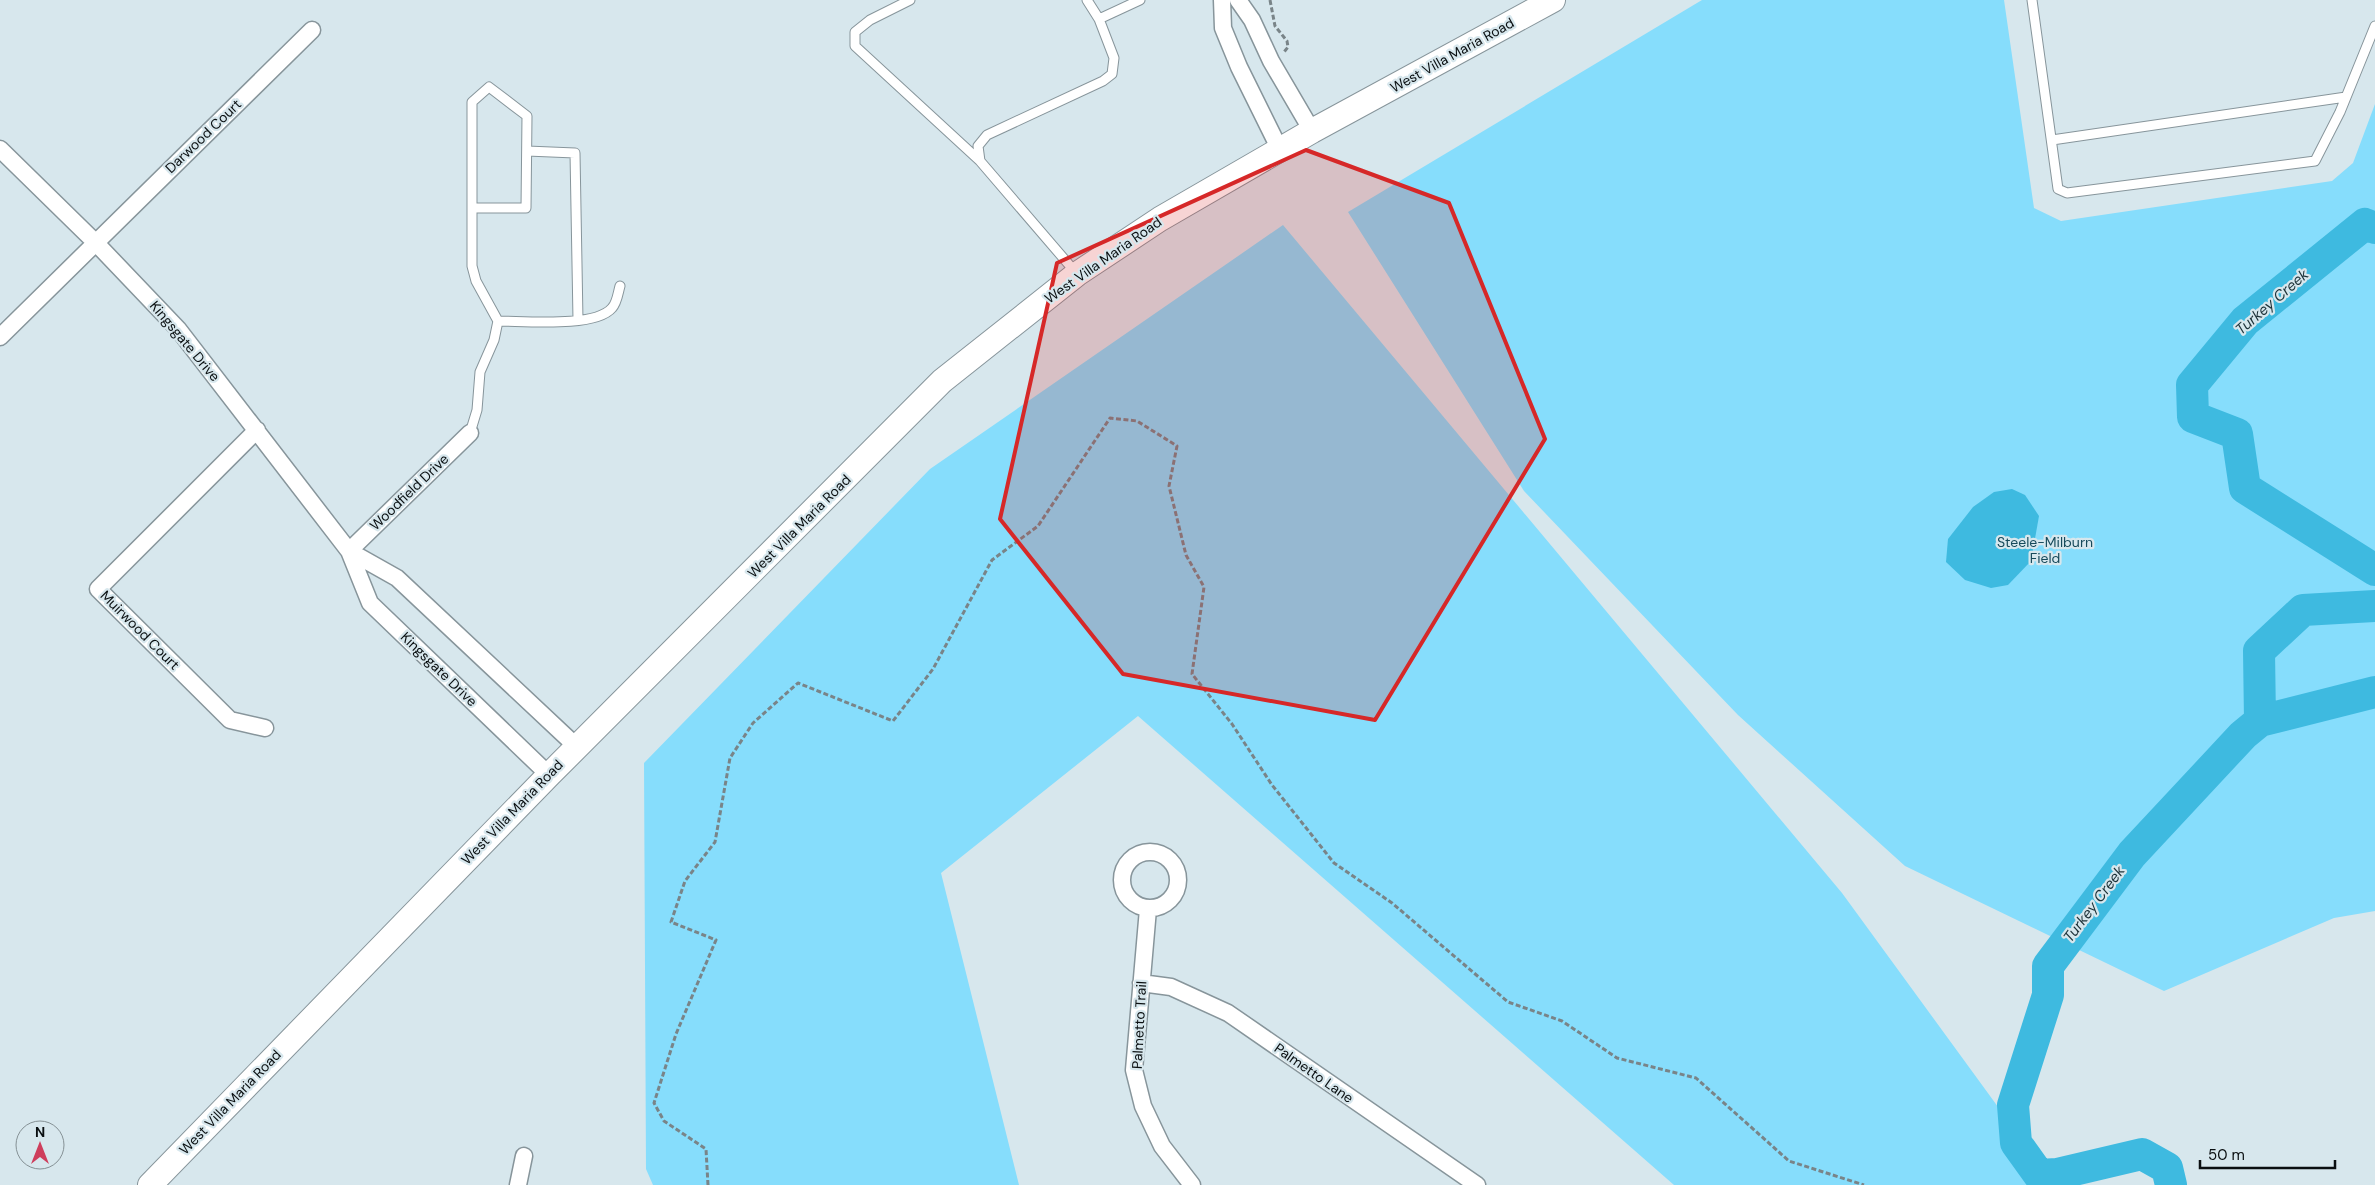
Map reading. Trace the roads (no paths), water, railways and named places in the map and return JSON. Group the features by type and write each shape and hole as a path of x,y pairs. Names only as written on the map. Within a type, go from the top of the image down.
{"main road":[{"name":"West Villa Maria Road","path":"150,1185 548,775 942,381 1077,274 1160,219 1312,131 1553,0"}],"street":[{"path":"1222,0 1223,28 1238,67 1280,150"},
{"path":"1238,0 1252,20 1271,62 1312,131"},
{"name":"Darwood Court","path":"0,337 312,30"},
{"name":"Kingsgate Drive","path":"0,149 95,242 178,329 349,551 370,602 548,775"},
{"name":"Muirwood Court","path":"257,430 98,589 230,720 265,728"},
{"name":"Woodfield Drive","path":"349,551 470,434"},
{"name":"Kingsgate Drive","path":"349,551 397,578 577,747"},
{"name":"Palmetto Trail","path":"1148,909 1134,1070 1143,1106 1162,1146 1192,1185"},
{"name":"Palmetto Lane","path":"1141,983 1171,988 1228,1013 1477,1185"},
{"path":"518,1185 524,1156"}],"lane":[{"path":"910,0 870,20 856,32 856,46 980,161 1077,274"},
{"path":"980,161 978,146 987,135 1104,81 1112,74 1114,58 1098,19 1087,0"},
{"path":"1098,19 1140,0"},
{"path":"2032,0 2058,189 2067,193 2315,161 2346,97 2375,26"},
{"path":"470,434 477,410 480,372 494,340 498,322 476,281 472,266 472,208 472,102 488,87 528,116 526,208 472,208"},
{"path":"2052,140 2346,97"},
{"path":"527,151 575,153 578,320"},
{"path":"498,322 578,320 603,316 614,307 620,286"}],"waterway":[{"name":"Turkey Creek","path":"2375,228 2365,224 2245,321 2192,385 2193,417 2237,434 2245,488 2375,570"},
{"name":"Turkey Creek","path":"2171,1185 2167,1168 2142,1154 2057,1174 2039,1175 2016,1143 2013,1105 2048,995 2048,966 2132,854 2243,735 2260,721 2259,651 2303,610 2375,606"},
{"path":"2260,721 2375,692"}],"park label":[{"name":"Steele-Milburn Field","path":"2045,550"}]}
